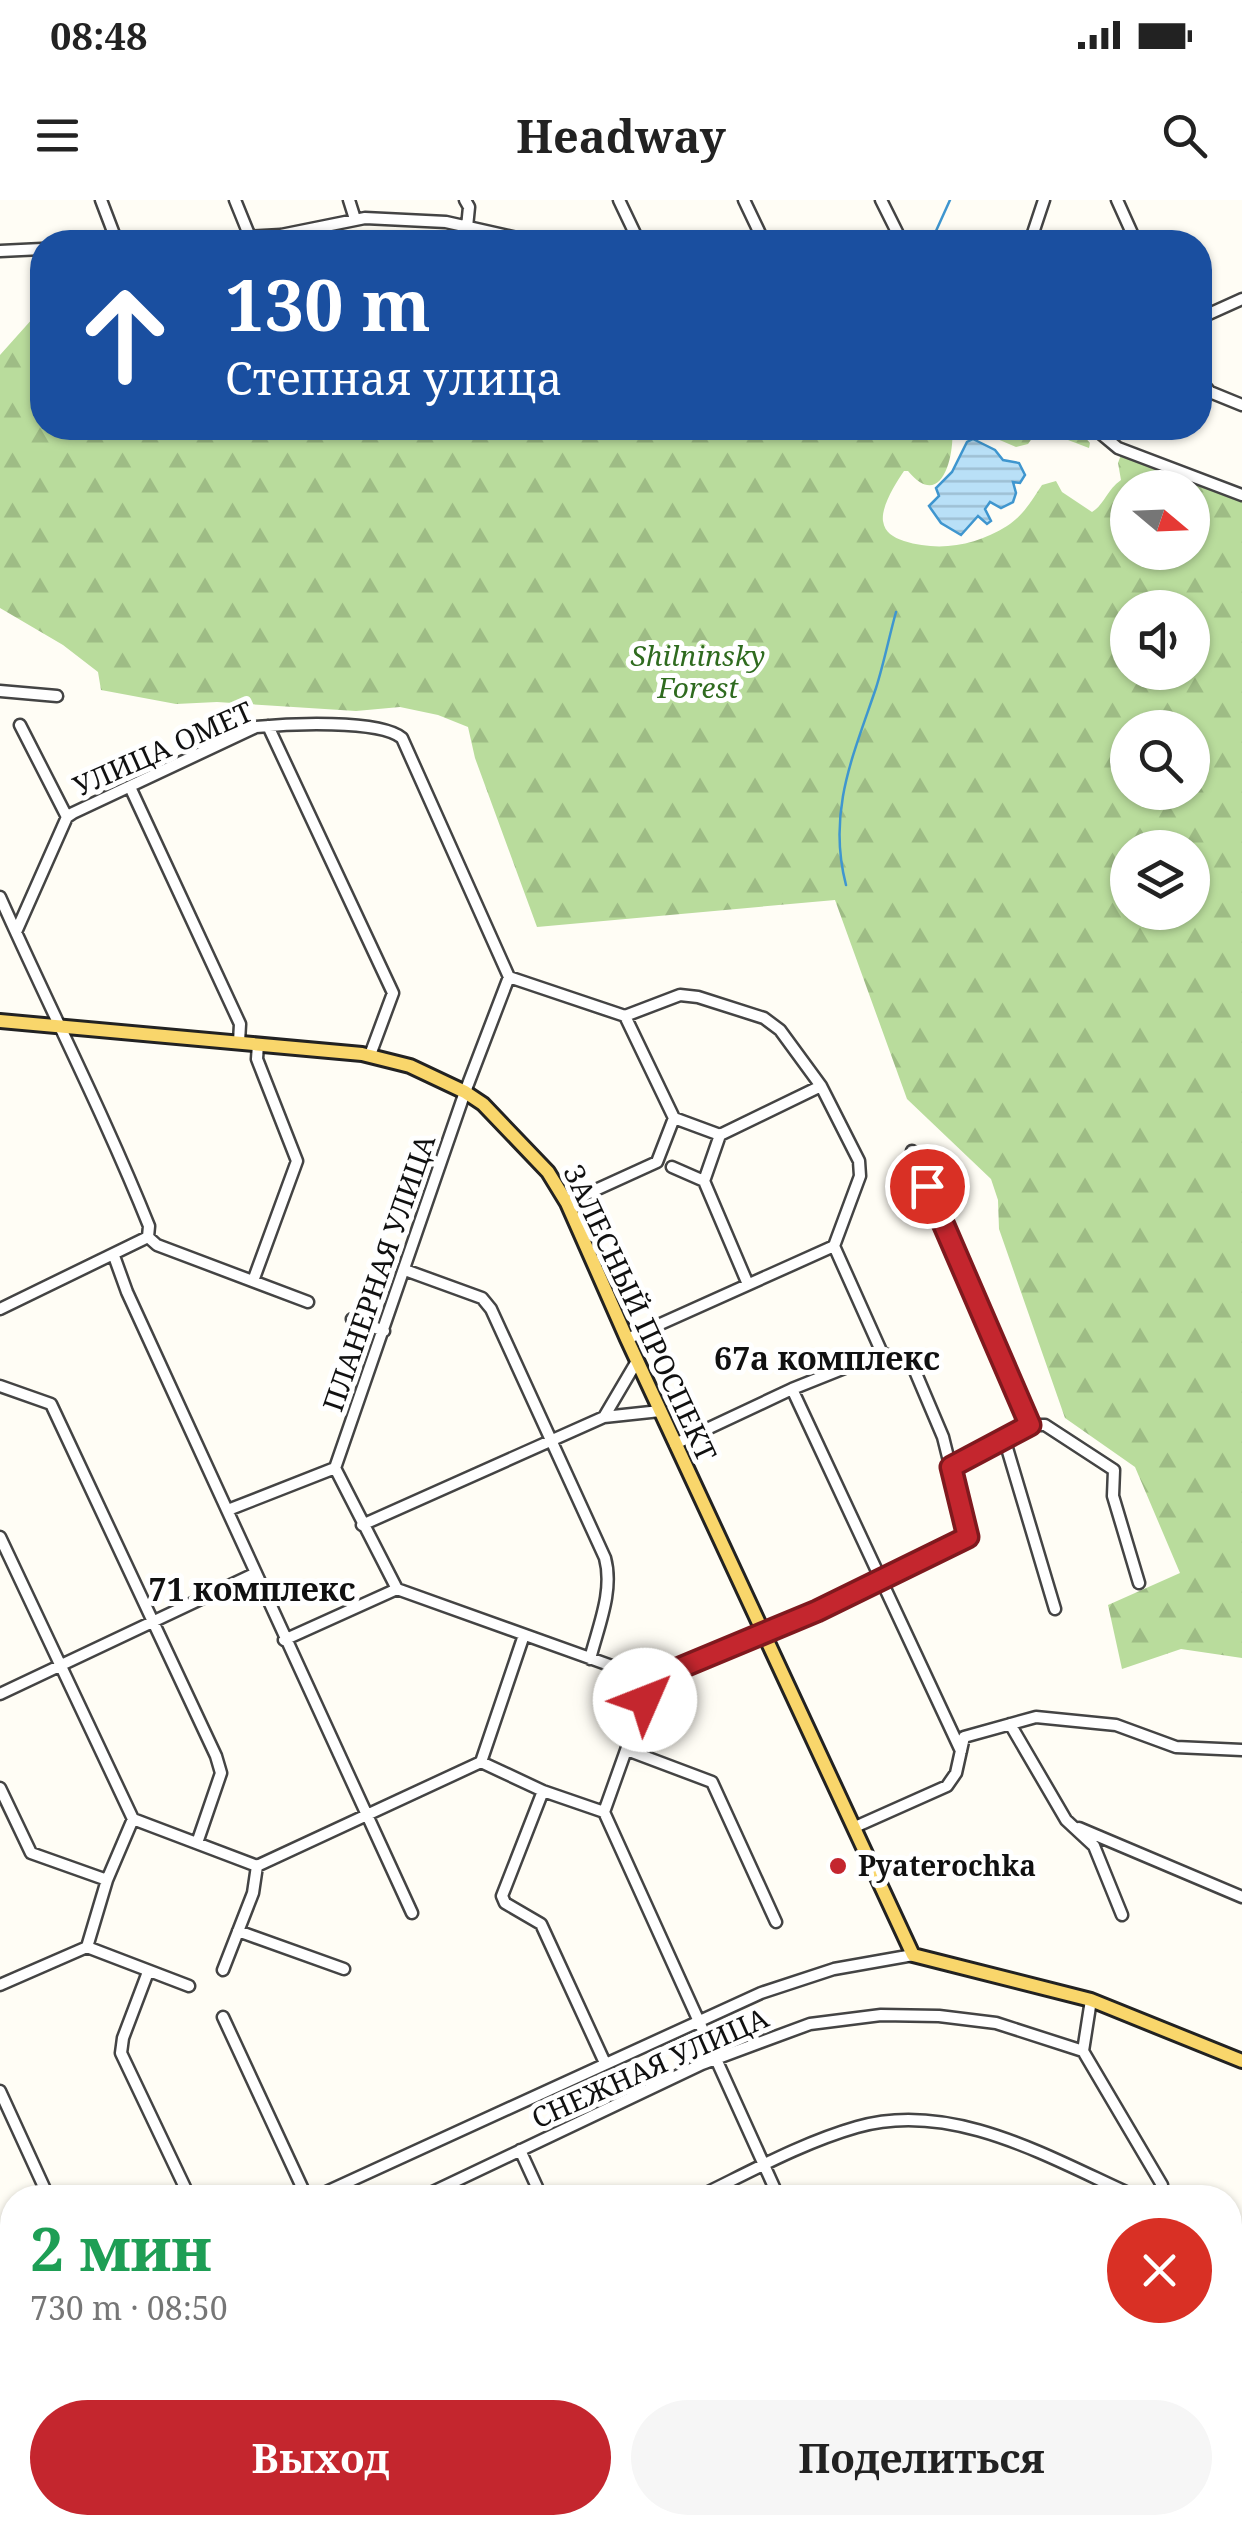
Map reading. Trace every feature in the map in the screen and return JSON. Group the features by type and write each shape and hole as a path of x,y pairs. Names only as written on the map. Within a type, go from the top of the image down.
{"main road":[{"name":"ЗАЛЕСНЫЙ ПРОСПЕКТ","path":"0,1021 370,1055 410,1066 465,1092 501,1120 548,1172 567,1203 913,1955"},
{"path":"913,1955 1091,2000 1242,2061"}],"street":[{"path":"100,200 112,230"},
{"path":"235,200 247,230"},
{"path":"348,200 355,219"},
{"path":"466,200 467,226"},
{"path":"619,200 633,230"},
{"path":"744,200 758,230"},
{"path":"881,200 896,230"},
{"path":"1034,230 1044,200"},
{"path":"1116,200 1130,230"},
{"path":"306,230 355,219 446,222 484,230"},
{"path":"0,250 30,249"},
{"path":"1212,313 1242,299"},
{"path":"1212,393 1242,405"},
{"path":"1108,440 1118,448 1242,495"},
{"path":"0,691 56,696"},
{"path":"20,725 67,817"},
{"path":"268,726 393,993 370,1055"},
{"name":"УЛИЦА ОМЕТ","path":"16,932 67,817 243,732 268,726 360,727 392,731 402,738 509,977"},
{"path":"130,787 240,1024 239,1042"},
{"path":"0,897 113,1136 149,1226 148,1238"},
{"path":"509,977 626,1016 680,995 698,997 764,1018 780,1030 821,1086 859,1161 860,1176 834,1246 882,1353"},
{"name":"ПЛАНЕРНАЯ УЛИЦА","path":"335,1468 465,1092 509,977"},
{"path":"626,1016 674,1118 720,1136"},
{"path":"253,1282 297,1160 258,1059 258,1044"},
{"path":"747,1282 704,1181 720,1136 821,1086"},
{"path":"567,1203 657,1162 674,1118"},
{"path":"912,1151 1030,1425"},
{"path":"672,1167 704,1181"},
{"path":"0,1309 148,1238"},
{"path":"148,1238 308,1302"},
{"path":"627,1339 834,1246"},
{"path":"114,1256 126,1292 412,1913"},
{"path":"406,1270 482,1298 490,1309 605,1558 609,1575 590,1659"},
{"path":"352,1320 384,1331"},
{"path":"228,1510 335,1468 397,1590 651,1680 817,1611 968,1537 943,1437 912,1364 882,1353 675,1444"},
{"path":"604,1417 637,1362"},
{"path":"0,1386 50,1404 155,1622 221,1773 197,1843"},
{"path":"792,1390 961,1751"},
{"path":"362,1525 604,1417 660,1411"},
{"path":"951,1467 1030,1425 1045,1425 1114,1470 1113,1496 1140,1583"},
{"path":"1004,1438 1055,1609"},
{"path":"0,1536 133,1819 257,1866 481,1762 524,1635"},
{"path":"0,1694 256,1574"},
{"path":"284,1640 397,1590"},
{"path":"651,1680 604,1812 773,2185"},
{"path":"855,1827 947,1786 956,1773 964,1737 1036,1717 1116,1725 1176,1746 1242,1750"},
{"path":"1010,1724 1066,1820 1094,1846 1122,1915"},
{"path":"627,1750 712,1782 776,1922"},
{"path":"481,1762 544,1791 604,1812"},
{"path":"0,1788 31,1852 107,1880"},
{"path":"544,1791 502,1896 506,1904 541,1924 605,2063"},
{"path":"87,1946 107,1880 133,1819"},
{"path":"1074,1826 1242,1897"},
{"path":"1094,1846 1114,1844"},
{"path":"223,1970 253,1892 257,1866"},
{"path":"238,1931 344,1968"},
{"path":"0,1984 87,1946 188,1986"},
{"path":"339,2185 761,1993 834,1968 913,1955"},
{"path":"148,1972 121,2052 184,2185"},
{"path":"1091,2000 1083,2051 1162,2185"},
{"name":"СНЕЖНАЯ УЛИЦА","path":"447,2185 716,2059 810,2024 881,2015 939,2016 996,2023 1083,2051"},
{"path":"223,2017 304,2185"},
{"path":"0,2091 43,2185"},
{"path":"724,2185 860,2126 908,2120 973,2128 1009,2139 1110,2185"},
{"path":"520,2150 536,2185"}],"green space":[{"name":"Shilninsky Forest","path":"30,321 30,440 952,440 948,464 938,482 920,482 904,471 884,509 883,521 893,536 930,546 970,542 1007,526 1042,485 1056,481 1062,492 1092,512 1110,492 1110,570 1210,570 1210,484 1242,496 1242,1658 1181,1649 1122,1669 1108,1605 1180,1573 1135,1467 1065,1418 999,1229 998,1200 991,1179 907,1099 835,900 537,927 475,758 468,727 438,715 400,707 356,711 217,702 176,704 101,690 98,672 63,645 0,608 0,355"},
{"path":"1000,440 1031,440 1016,447"},
{"path":"1068,440 1087,440 1089,448"},
{"name":"Shilninsky Forest","path":"1122,452 1171,470 1119,470"}],"water":[{"path":"975,440 995,450 1003,460 1019,463 1025,475 1020,483 1013,482 1013,502 1001,508 990,502 985,509 991,521 987,524 978,516 961,535 941,523 929,506 939,496 936,488 952,472 967,442"}],"waterway":[{"path":"936,230 950,200"},
{"path":"846,885 839,833 845,785 896,612"}],"place":[{"name":"Pyaterochka","path":"838,1866"}],"district":[{"name":"67а комплекс","path":"827,1359"},
{"name":"71 комплекс","path":"252,1590"}],"route":[{"path":"645,1700 651,1680 817,1611 968,1537 951,1467 1030,1425 927,1186"}]}
